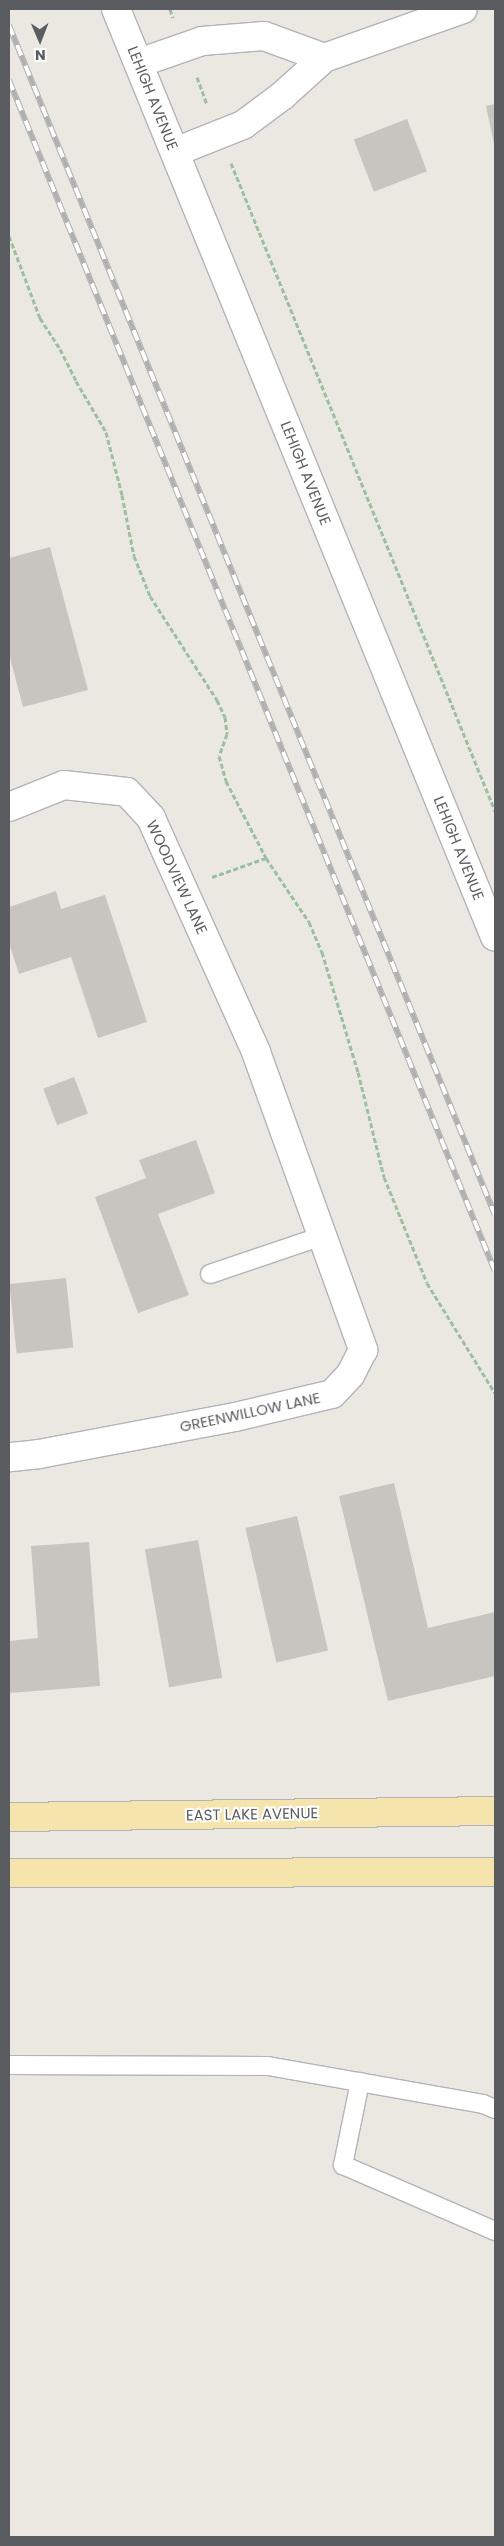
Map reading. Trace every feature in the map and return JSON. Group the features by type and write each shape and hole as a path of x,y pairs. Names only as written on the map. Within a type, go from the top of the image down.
{"main road":[{"name":"EAST LAKE AVENUE","path":"9,1817 495,1811"},
{"path":"9,1873 495,1872"}],"street":[{"name":"LEHIGH AVENUE","path":"116,9 495,937"},
{"path":"175,152 243,125 282,96 324,58 462,9"},
{"path":"139,63 202,41 264,36 324,58"},
{"name":"WOODVIEW LANE","path":"9,807 64,785 127,792 151,818 256,1052"},
{"name":"GREENWILLOW LANE","path":"9,1457 40,1454 235,1417 332,1394 350,1375 363,1350 256,1052"}],"lane":[{"path":"210,1274 322,1236"},
{"path":"9,2065 268,2066 484,2104 495,2109"},
{"path":"360,2082 343,2165 495,2231"}],"path":[{"path":"170,9 173,17"},
{"path":"193,68 210,112"},
{"path":"230,160 495,811"},
{"path":"9,236 40,318 60,349 76,381 106,432 122,495 134,556 150,596 217,700 225,717 227,734 219,756 226,781 266,858 309,922 322,952 358,1072 384,1177 427,1283 495,1393"},
{"path":"182,888 266,858"}],"building":[{"path":"495,104 495,144 494,144 486,106"},
{"path":"407,119 427,171 374,192 354,139"},
{"path":"50,547 88,690 23,707 9,654 9,558"},
{"path":"56,891 61,909 105,895 147,1022 98,1038 71,957 19,974 9,943 9,907"},
{"path":"74,1077 88,1113 57,1125 43,1089"},
{"path":"196,1140 215,1193 158,1214 189,1295 138,1313 95,1197 146,1178 139,1160"},
{"path":"66,1278 73,1348 17,1354 9,1284"},
{"path":"394,1483 428,1628 495,1612 495,1676 388,1701 339,1496"},
{"path":"297,1516 328,1650 276,1662 245,1528"},
{"path":"198,1540 222,1678 169,1687 145,1549"},
{"path":"89,1542 100,1686 9,1693 9,1641 38,1638 31,1546"}],"railway":[{"path":"9,25 495,1215"},
{"path":"9,80 495,1271"}]}
